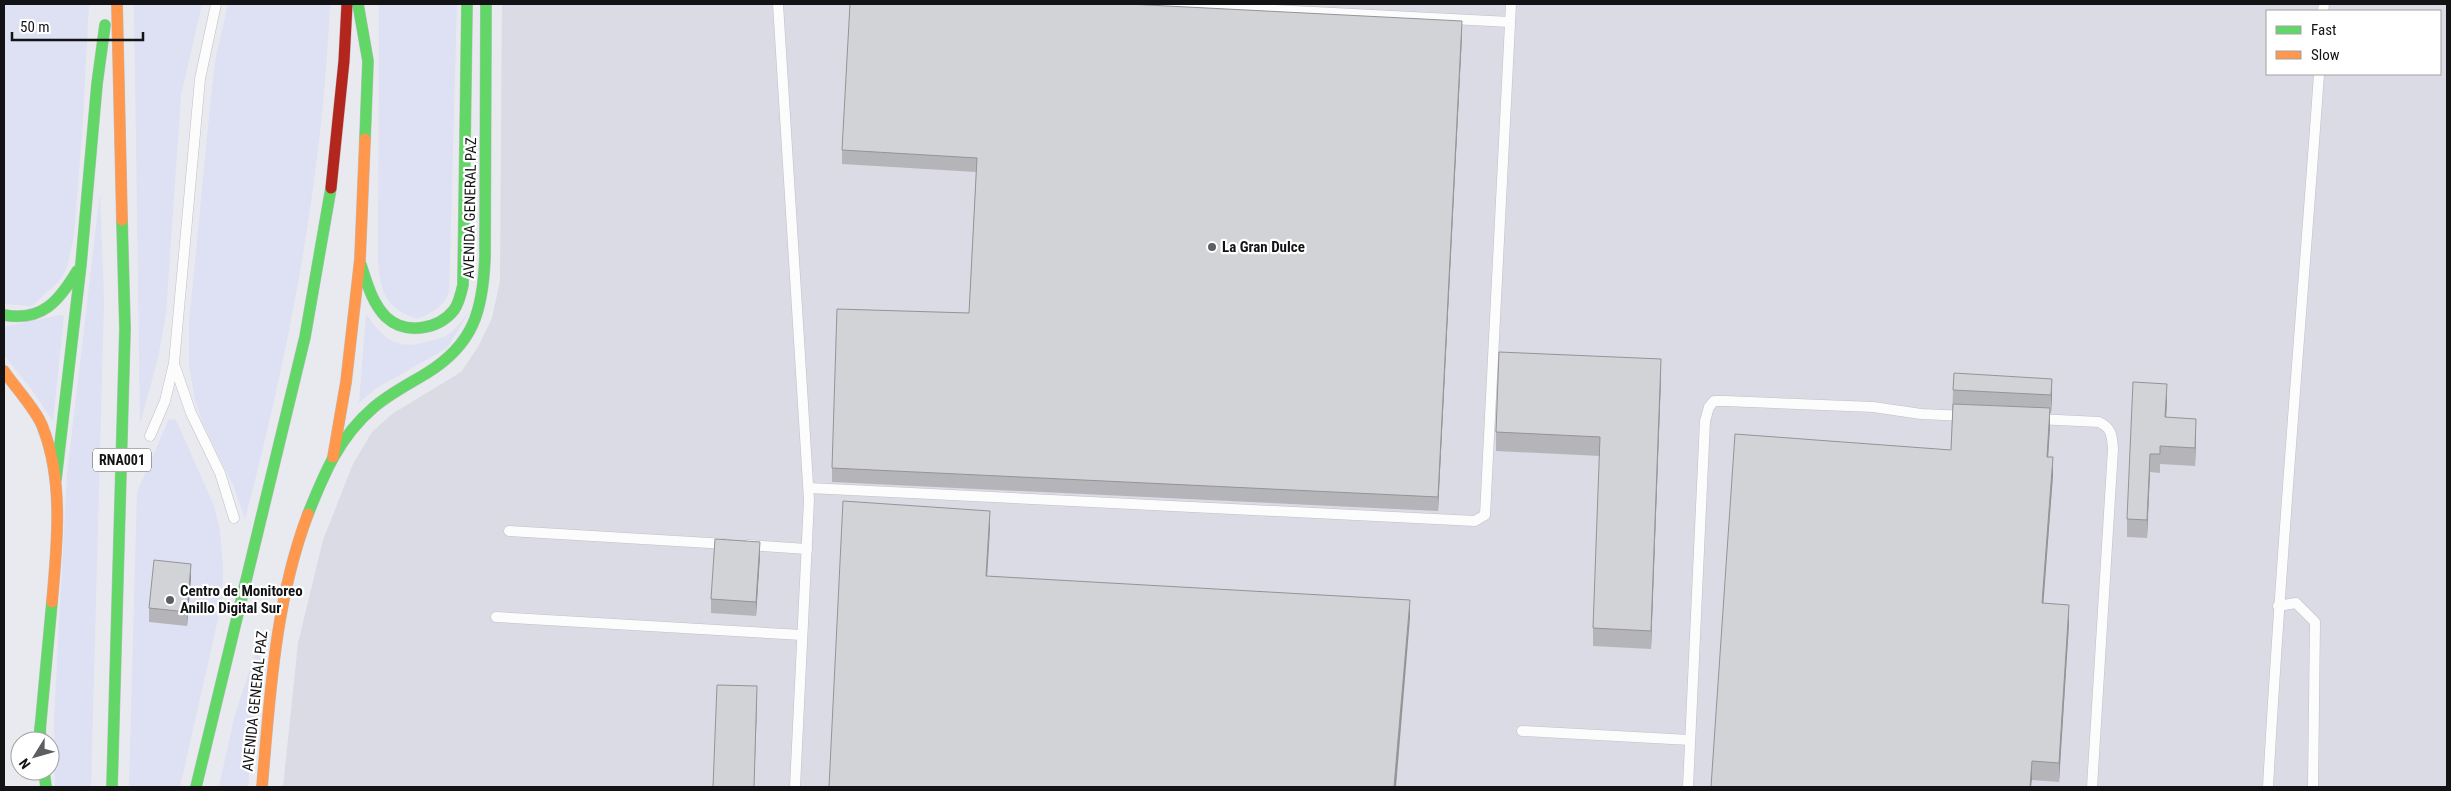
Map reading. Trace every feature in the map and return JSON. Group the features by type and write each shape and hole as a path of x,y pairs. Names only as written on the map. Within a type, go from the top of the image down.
{"main road":[{"path":"40,731 56,557 56,479 61,414 81,263 95,88 108,4"},
{"name":"RNA001","path":"112,787 125,329 117,4"},
{"name":"AVENIDA GENERAL PAZ","path":"196,787 240,596 289,409 311,311 334,171 347,4"},
{"path":"332,457 346,382 360,259 368,61 358,4"},
{"path":"360,259 377,305 386,317 398,326 412,329 439,322 451,313 460,300 463,285 467,4"},
{"name":"AVENIDA GENERAL PAZ","path":"262,787 274,651 281,605 292,557 332,457 357,423 370,410 386,397 453,354 464,342 476,318 484,289 486,258 486,4"},
{"path":"4,315 24,317 41,312 51,306 70,284 81,263"},
{"path":"4,371 43,426 56,479"}],"lane":[{"path":"150,436 165,401 174,363 200,79 216,4"},
{"path":"778,4 808,488 807,549 795,787"},
{"path":"1160,4 1510,22"},
{"path":"808,488 1475,521 1484,515 1511,4"},
{"path":"2268,787 2278,606 2298,374 2319,75"},
{"path":"174,363 191,413 220,473 234,518"},
{"path":"1688,787 1705,421 1709,407 1714,401 1873,407 1921,414 1981,417"},
{"path":"2030,419 2099,422 2108,426 2112,433 2113,449 2092,787"},
{"path":"509,531 807,549"},
{"path":"2278,606 2296,603 2315,622 2313,787"},
{"path":"496,617 802,636"},
{"path":"1522,731 1690,740"}],"shaded area":[{"path":"4,4 89,4 74,235 67,267 61,279 32,306 4,304"},
{"path":"134,4 202,4 181,95 166,314 158,358 140,424"},
{"path":"228,4 330,4 320,135 301,264 276,392 245,519 234,487 204,426 195,400 189,366 189,323 211,96 216,57"},
{"path":"379,4 457,4 449,292 440,306 418,319 407,315 392,305 384,291 379,274"},
{"path":"502,4 2447,4 2447,787 283,787 298,643 323,540 353,464 372,432 392,414 461,372 478,347 492,318 500,281"},
{"path":"100,193 104,300 91,787 55,787 55,781 60,781 60,731 54,731 54,719 67,474"},
{"path":"471,309 447,348 375,389 359,403 366,314 386,337 400,344 408,345 433,340 449,334"},
{"path":"60,315 64,316 53,421 32,390 4,355 4,327"},
{"path":"169,419 176,420 214,506 220,531 223,568 222,601 180,787 129,787 137,492"},
{"path":"260,638 262,638 248,787 219,787 234,718"}],"building":[{"name":"La Gran Dulce","path":"850,4 1128,4 1462,21 1438,497 832,468 837,309 969,313 977,158 842,150"},
{"path":"1499,352 1661,359 1651,631 1593,628 1600,437 1496,432"},
{"path":"1954,373 2052,379 2051,395 1953,390"},
{"path":"2133,382 2167,384 2165,417 2196,419 2195,448 2160,446 2160,454 2150,454 2147,520 2127,519"},
{"path":"1953,404 2050,408 2047,457 2053,457 2042,603 2069,605 2059,763 2032,761 2030,787 1711,787 1735,434 1951,450"},
{"path":"843,501 990,511 986,576 1410,600 1394,787 829,787"},
{"path":"715,539 760,542 756,602 711,599"},
{"name":"Centro de Monitoreo Anillo Digital Sur","path":"154,560 191,564 187,612 149,608"},
{"path":"717,685 757,686 754,787 713,787"}],"traffic: fast":[{"path":"358,4 368,61 365,139"},
{"path":"361,265 377,306 386,317 402,326 412,328 430,326 447,317 459,301 463,285 467,4"},
{"path":"308,514 334,457 361,419 379,403 443,362 456,350 473,324 482,293 485,257 486,4"},
{"path":"56,479 81,264 97,84 105,25"},
{"path":"196,787 305,337 331,188"},
{"path":"112,787 125,329 122,220"},
{"path":"4,315 29,315 48,307 63,292 77,271"},
{"path":"40,731 52,602"},
{"path":"45,781 46,787"}],"traffic: slow":[{"path":"117,4 122,220"},
{"path":"333,457 346,382 360,259 365,139"},
{"path":"4,371 36,414 50,449 54,470 57,514 52,602"},
{"path":"262,787 271,683 281,614 288,580 308,514"}],"traffic: jam":[{"path":"331,188 344,61 347,4"}],"place":[{"name":"La Gran Dulce","path":"1212,247"},
{"name":"Centro de Monitoreo Anillo Digital Sur","path":"170,600"}]}
